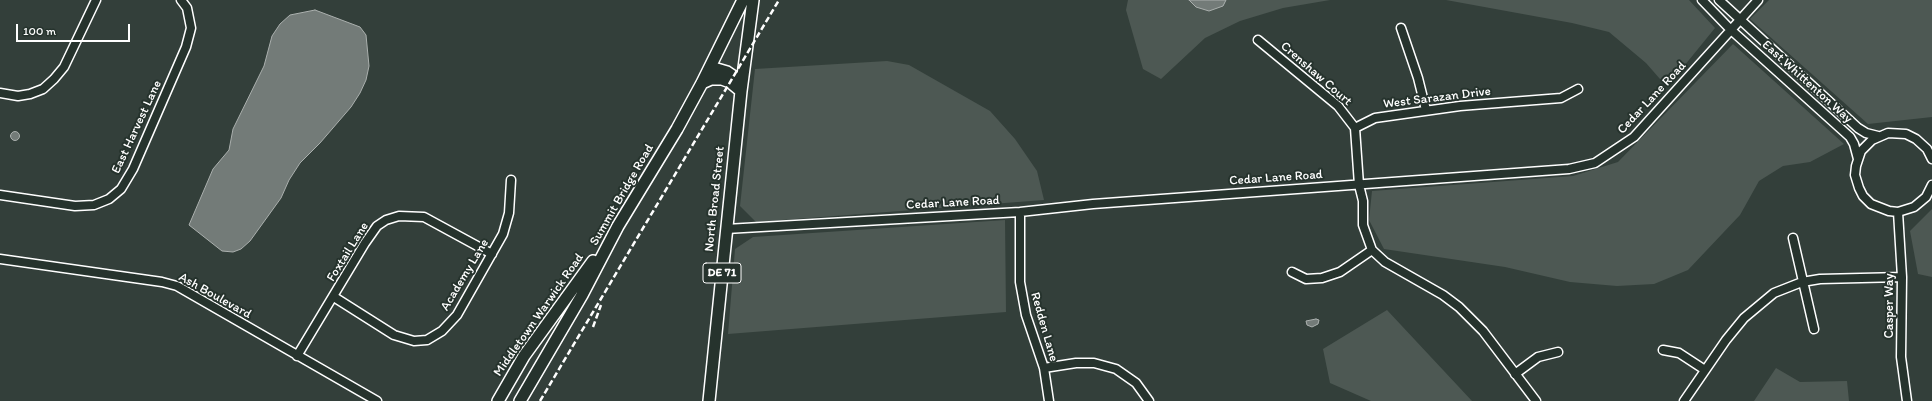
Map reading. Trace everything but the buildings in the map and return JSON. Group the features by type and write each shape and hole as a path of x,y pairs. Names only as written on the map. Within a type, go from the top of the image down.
{"main road":[{"name":"Summit Bridge Road","path":"520,401 582,295 618,226 677,129 702,83 743,0"},
{"name":"North Broad Street","path":"709,401 741,87 754,0"},
{"path":"710,67 727,72 741,87"},
{"path":"702,83 711,79 722,79 741,87"},
{"name":"Middletown Warwick Road","path":"498,401 524,356 618,226"}],"street":[{"path":"0,93 18,96 30,94 43,89 54,79 64,67 96,0"},
{"name":"East Harvest Lane","path":"0,195 75,206 94,205 109,199 121,189 133,169 186,47 191,28 186,8 182,0"},
{"name":"East Whittenton Way","path":"1702,0 1730,29 1850,138 1854,144 1858,158"},
{"name":"East Whittenton Way","path":"1719,0 1858,128 1866,133 1878,136"},
{"name":"Cedar Lane Road","path":"726,229 1020,212 1093,204 1569,169 1595,163 1634,137 1730,29 1758,0"},
{"path":"1401,28 1418,78 1426,110"},
{"name":"Crenshaw Court","path":"1258,40 1338,106 1356,128"},
{"name":"West Sarazan Drive","path":"1356,128 1375,118 1426,110 1561,98 1578,89"},
{"path":"1356,128 1360,185 1363,201 1363,225 1372,250 1385,262 1443,295 1459,307 1483,331 1536,401"},
{"path":"1932,159 1922,144 1906,134 1888,133 1878,136 1866,145 1858,158 1855,175 1863,196 1878,208 1898,212 1908,210 1920,203 1926,197 1932,185"},
{"name":"Academy Lane","path":"334,297 394,335 414,341 427,340 442,331 457,315 503,234 509,213 511,180"},
{"name":"Redden Lane","path":"1020,212 1020,282 1026,315 1044,368 1049,401"},
{"name":"Casper Way","path":"1898,212 1902,277 1901,357 1907,401"},
{"name":"Foxtail Lane","path":"297,356 334,297 365,243 377,226 386,220 399,216 424,217 492,254"},
{"path":"1793,238 1814,329"},
{"path":"1292,272 1306,280 1322,278 1340,272 1372,250"},
{"name":"Ash Boulevard","path":"0,259 162,282 177,286 377,401"},
{"path":"1684,401 1726,340 1748,314 1774,293 1802,282 1902,277"},
{"path":"1663,350 1679,353 1705,370"},
{"path":"1516,374 1538,357 1558,352"},
{"path":"1044,368 1076,363 1094,363 1116,369 1136,383 1149,401"}],"shaded area":[{"path":"1128,0 1330,0 1283,8 1240,21 1205,38 1161,79 1143,69 1126,10"},
{"path":"1189,0 1226,0 1223,6 1209,11 1196,7"},
{"path":"1446,0 1689,0 1715,28 1667,87 1646,63 1609,32 1572,23"},
{"path":"1769,0 1932,0 1932,117 1868,124 1750,19"},
{"path":"315,10 360,27 366,35 369,66 366,80 351,107 320,143 300,163 289,180 281,198 250,241 241,249 233,252 222,251 189,225 213,169 229,150 233,129 264,66 272,36 280,24 290,15"},
{"path":"1733,44 1844,144 1810,162 1783,166 1759,181 1740,215 1688,270 1654,284 1617,286 1570,282 1505,267 1384,249 1369,220 1372,191 1573,176 1618,162"},
{"path":"887,61 909,65 990,111 1015,139 1037,171 1044,200 756,222 740,206 755,69"},
{"path":"15,131 20,136 15,141 10,136"},
{"path":"1932,209 1932,277 1918,274 1910,231"},
{"path":"1005,220 1006,312 728,334 735,249 753,237"},
{"path":"1387,310 1472,401 1371,401 1330,383 1323,349"},
{"path":"1316,319 1319,320 1318,324 1312,327 1307,325 1306,321"},
{"path":"1776,368 1800,382 1847,381 1849,401 1754,401"}],"railway":[{"path":"540,401 779,0"},
{"path":"593,327 601,305"}]}
